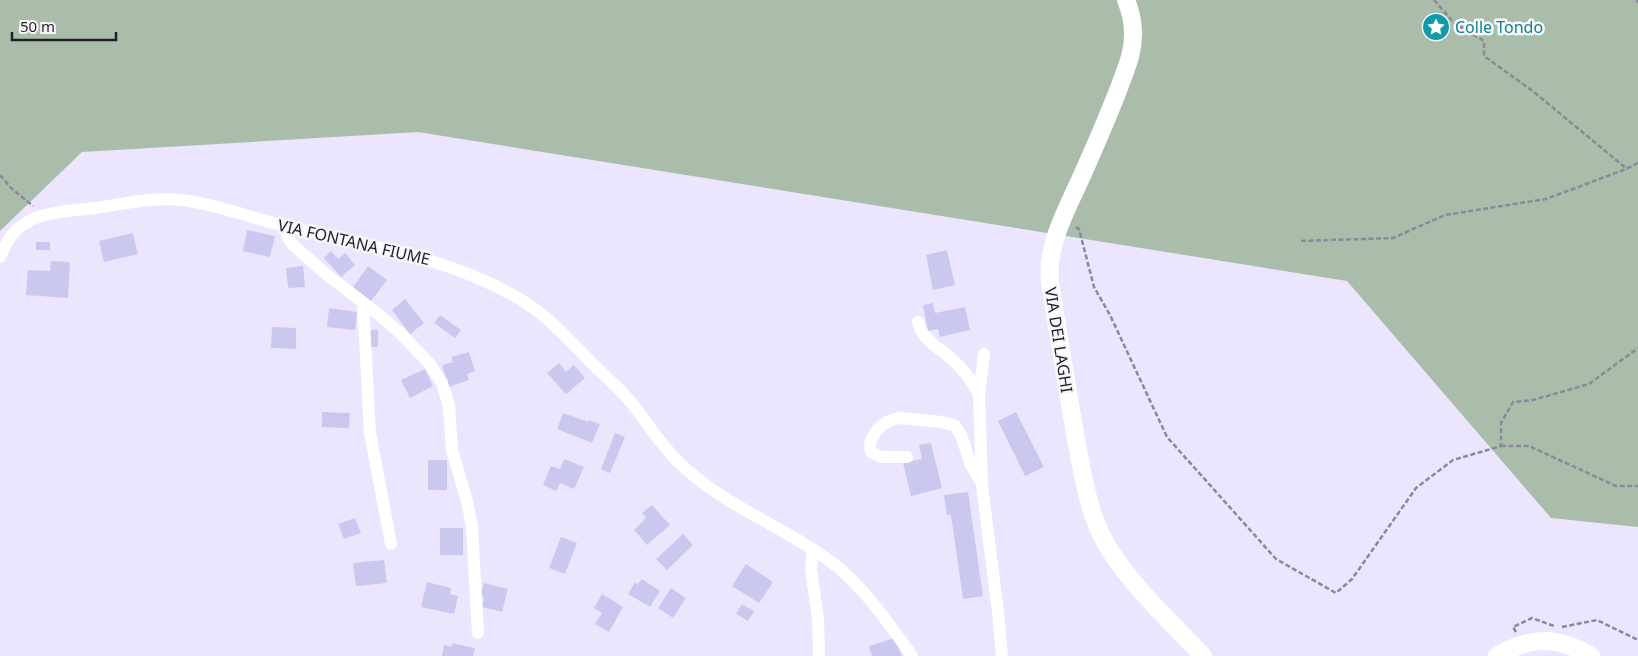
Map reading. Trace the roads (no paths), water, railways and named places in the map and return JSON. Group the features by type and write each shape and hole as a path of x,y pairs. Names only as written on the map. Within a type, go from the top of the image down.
{"main road":[{"name":"VIA DEI LAGHI","path":"1126,0 1134,28 1130,57 1055,237 1051,254 1050,277 1069,398 1091,510 1105,542 1123,569 1203,656"},
{"path":"1496,656 1521,644 1539,641 1555,641 1572,646 1591,656"}],"street":[{"name":"VIA FONTANA FIUME","path":"0,258 9,238 17,230 43,216 146,201 174,200 200,203 284,226 404,252 431,260 479,280 522,301 559,329 619,389 662,444 694,476 730,501 810,547 832,562 851,579 912,656"},
{"path":"284,226 288,238 293,245 363,304 392,325 421,354 437,374 444,389 449,412 452,450 472,526 478,633"},
{"path":"363,304 370,433 391,544"},
{"path":"918,322 923,334 962,369 979,395"},
{"path":"984,354 979,395 982,485 1002,656"},
{"path":"908,457 880,457 871,452 870,445 872,440 879,428 886,422 893,418 900,418 951,424 958,430 968,457 982,485"},
{"path":"810,547 817,613 819,656"}],"place":[{"name":"Colle Tondo","path":"1436,27"}]}
